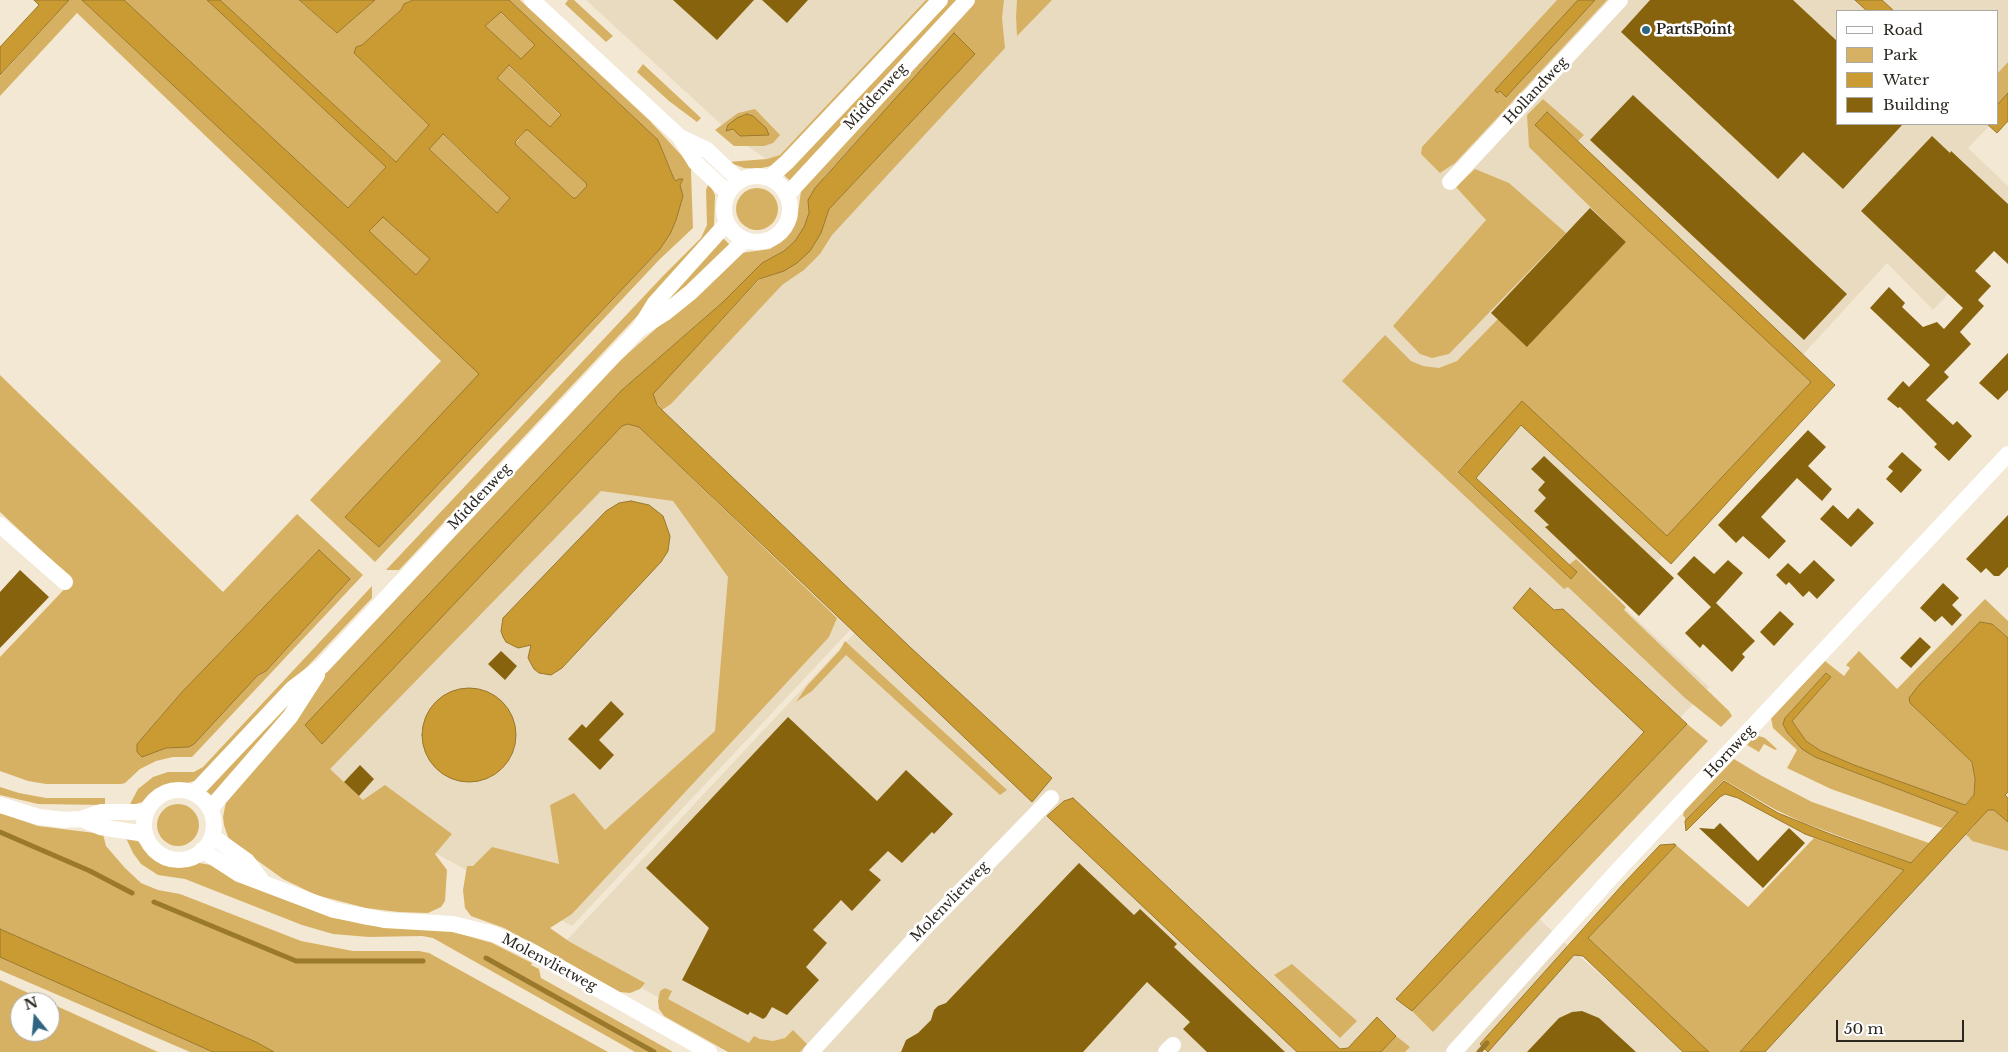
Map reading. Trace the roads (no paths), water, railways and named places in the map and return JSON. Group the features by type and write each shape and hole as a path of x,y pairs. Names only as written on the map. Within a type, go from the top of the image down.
{"street":[{"path":"532,0 680,137 707,150 734,187"},
{"name":"Middenweg","path":"769,178 787,162 940,0"},
{"name":"Middenweg","path":"787,195 967,0"},
{"name":"Hollandweg","path":"1450,182 1620,0"},
{"path":"754,176 769,178 782,188 787,195 790,212 784,228 771,239 762,242 745,240 734,233 727,223 724,208 734,187 754,176"},
{"name":"Middenweg","path":"194,793 293,688 322,666 639,329 655,303 727,223"},
{"name":"Middenweg","path":"639,329 665,313 691,292 745,240"},
{"name":"Hornweg","path":"1454,1052 1619,870 2008,454"},
{"path":"0,524 65,582"},
{"name":"Middenweg","path":"210,809 290,717 322,666"},
{"path":"175,790 194,793 206,802 210,809 214,825 212,836 202,850 185,859 175,859 165,857 149,843 144,826 146,812 157,797 175,790"},
{"name":"Molenvlietweg","path":"811,1052 921,932 1051,798"},
{"path":"0,805 39,817 65,820 81,819 101,812 146,812"},
{"path":"81,819 100,827 145,834"},
{"path":"212,836 247,861 262,881"},
{"name":"Molenvlietweg","path":"202,850 239,874 262,881 334,910 384,920 453,924 494,934 531,951 709,1052"}],"water":[{"path":"34,0 69,0 0,75 0,47 39,5"},
{"path":"82,0 124,0 348,208 386,167 207,0 220,0 396,162 429,125 354,53 356,47 362,45 401,10 404,4 413,0 509,0 658,140 674,179 676,181 683,179 680,185 683,196 676,220 670,234 660,249 379,547 345,517 479,374","holes":["501,12 535,45 521,59 485,26","509,65 561,115 550,127 497,78","528,130 587,186 576,198 573,198 515,144","443,134 510,198 497,213 429,149","383,217 430,259 416,275 369,231"]},
{"path":"299,0 375,0 337,33"},
{"path":"1578,0 1595,0 1506,97 1500,91 1497,93 1495,90"},
{"path":"1855,0 1882,0 1893,10 1866,10"},
{"path":"954,33 975,54 829,209 821,233 810,251 797,263 784,271 759,279 653,394 657,405 662,410 910,647 1052,778 1032,802 639,427 628,424 622,426 322,744 305,725 622,390 723,302 762,263 784,251 795,241 804,227 809,213 808,200 815,188"},
{"path":"2008,93 2008,121 1997,133 1988,125 1998,125 1998,104"},
{"path":"1547,112 1835,385 1671,564 1521,425 1476,478 1577,572 1571,579 1458,472 1522,401 1667,536 1811,382 1535,125"},
{"path":"747,114 753,116 766,128 769,135 740,136 733,129 726,131 728,125 737,118"},
{"path":"631,501 649,505 663,516 670,536 668,551 661,562 562,668 551,675 539,673 534,669 528,658 531,645 518,648 506,642 501,631 503,618 606,511 619,503"},
{"path":"319,550 350,579 266,671 258,675 194,744 189,747 166,748 142,757 137,752 137,744 182,692"},
{"path":"1530,588 1554,610 1563,609 1687,724 1412,1011 1396,999 1644,732 1513,608"},
{"path":"1980,622 1992,624 2008,638 2008,792 2005,795 2008,798 2008,822 1994,810 1988,810 1765,1052 1740,1052 1904,870 1805,834 1738,798 1725,794 1686,831 1685,821 1724,781 1778,813 1911,863 1958,812 1815,757 1802,749 1787,732 1783,724 1785,718 1826,673 1831,677 1792,721 1806,741 1821,751 1854,765 1965,805 1974,795 1975,779 1972,762 1910,703 1909,698 1919,685"},
{"path":"469,688 487,691 502,702 513,717 516,735 513,753 502,768 487,779 469,782 451,779 436,768 425,753 422,735 425,717 436,702 451,691"},
{"path":"1073,798 1340,1049 1348,1048 1377,1017 1396,1036 1381,1052 1297,1052 1047,816 1064,801"},
{"path":"1660,845 1676,845 1588,938 1709,1052 1683,1052 1583,956 1574,955 1488,1052 1480,1044"},
{"path":"0,929 256,1042 274,1052 213,1052 0,957"}],"waterway":[{"path":"0,832 90,871 132,893"},
{"path":"154,902 296,961 423,961"},
{"path":"486,958 654,1052"},
{"path":"1479,1052 1487,1043"}],"place":[{"name":"PartsPoint","path":"1646,30"}]}
